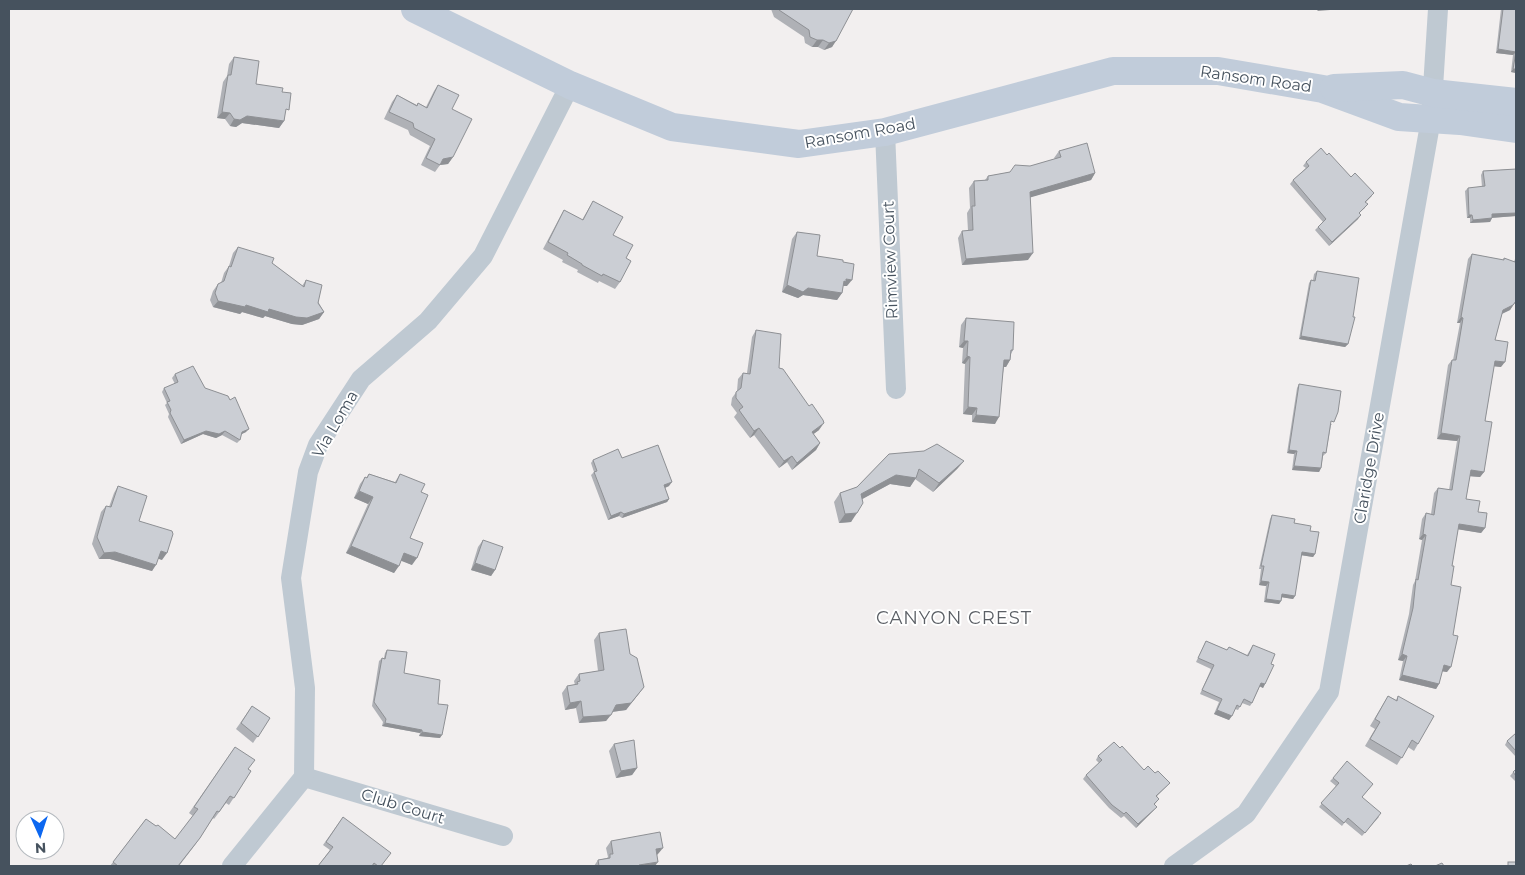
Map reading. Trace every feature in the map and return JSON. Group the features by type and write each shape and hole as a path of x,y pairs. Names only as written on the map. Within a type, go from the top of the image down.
{"street":[{"name":"Ransom Road","path":"415,9 570,85 672,127 800,144 885,132 1113,71 1218,71 1323,89 1399,117 1516,129"},
{"name":"Claridge Drive","path":"1174,866 1246,814 1329,692 1431,119 1438,9"},
{"name":"Via Loma","path":"304,777 305,688 291,578 311,463 318,446 361,379 428,321 483,256 570,85"},
{"name":"Ransom Road","path":"1323,89 1402,85 1433,93 1516,102"},
{"name":"Rimview Court","path":"885,132 896,389"},
{"name":"Club Court","path":"304,777 502,836"},
{"path":"232,866 304,777"}],"building":[{"path":"778,9 853,9 836,41 829,43 810,37 809,30"},
{"path":"1503,9 1516,9 1516,52 1498,49"},
{"path":"1516,52 1516,69 1513,69"},
{"path":"234,57 259,61 256,84 283,88 282,92 291,93 289,110 286,109 284,121 247,116 240,120 234,119 230,113 222,112 228,75 231,75"},
{"path":"438,85 459,95 452,109 472,119 453,157 443,159 440,165 426,158 435,139 414,128 413,123 389,112 397,95 417,106 418,103 427,108"},
{"path":"1087,143 1095,173 1030,192 1033,253 966,259 962,231 973,230 972,206 975,206 974,181 988,180 988,176 1010,172 1015,165 1030,166 1061,157 1059,151"},
{"path":"1321,148 1327,155 1329,153 1351,177 1355,173 1374,193 1365,202 1368,204 1359,213 1361,215 1332,242 1318,227 1326,219 1293,180 1309,166 1306,162"},
{"path":"1516,169 1516,213 1492,214 1492,218 1473,220 1472,215 1469,215 1468,188 1485,186 1483,171"},
{"path":"593,201 623,217 613,235 633,245 626,258 631,261 620,282 603,274 602,276 582,265 567,255 568,253 548,242 564,210 583,220"},
{"path":"797,232 820,235 817,256 843,260 843,262 854,264 852,280 846,279 846,282 844,281 842,293 808,288 803,292 787,285"},
{"path":"238,247 274,258 272,263 304,287 306,280 322,285 318,303 324,312 307,318 296,317 269,309 268,312 246,305 245,307 218,301 215,293 218,284 224,281"},
{"path":"1472,254 1504,260 1504,258 1515,262 1516,259 1516,301 1513,305 1503,310 1495,340 1508,342 1505,362 1495,361 1485,421 1492,422 1484,472 1471,470 1466,499 1480,501 1478,512 1487,513 1485,528 1459,524 1451,585 1461,587 1453,635 1458,636 1451,667 1444,665 1439,684 1402,675 1407,656 1402,654 1413,608 1416,579 1418,580 1426,535 1423,534 1426,513 1434,515 1438,488 1452,490 1460,436 1441,433 1452,360 1456,360"},
{"path":"1317,271 1359,278 1353,317 1355,317 1348,344 1301,336 1311,280 1315,281"},
{"path":"966,318 1014,322 1013,350 1011,350 1010,360 1004,360 999,417 976,415 977,408 968,407 970,357 967,356 968,341 964,341"},
{"path":"756,330 781,334 779,368 783,369 809,406 812,404 824,423 812,432 820,443 797,463 792,456 784,461 759,428 754,431 739,410 743,407 736,398 736,392 741,388 743,373 750,374"},
{"path":"193,366 205,388 228,396 230,400 235,397 249,429 242,432 240,440 225,431 219,434 206,431 184,440 170,413 171,410 167,402 170,401 164,388 178,382 175,374"},
{"path":"1299,384 1341,391 1338,412 1334,422 1331,421 1326,453 1323,452 1321,468 1294,466 1297,451 1289,450"},
{"path":"937,444 964,461 939,483 919,469 916,478 896,475 861,494 863,503 857,513 845,514 840,493 857,487 889,454 924,451"},
{"path":"658,445 672,482 664,485 669,499 624,514 621,512 611,516 594,472 597,471 593,460 618,449 622,458"},
{"path":"369,474 396,483 400,474 425,484 421,492 428,495 410,538 423,543 417,558 404,553 399,566 351,546 373,497 359,491 365,477 367,478"},
{"path":"118,486 147,496 139,521 172,531 173,534 167,553 161,551 156,565 115,552 104,553 97,537 106,506 111,507"},
{"path":"1272,515 1295,519 1294,523 1311,526 1310,531 1319,532 1315,554 1302,552 1295,596 1282,594 1281,601 1266,599 1269,582 1261,581 1264,566 1261,566"},
{"path":"483,540 503,547 495,570 475,563"},
{"path":"626,629 630,654 637,658 644,687 631,703 616,705 611,715 583,717 581,701 570,703 567,686 578,684 577,682 580,681 579,674 604,670 599,633"},
{"path":"1206,641 1227,650 1229,647 1248,656 1253,645 1275,654 1271,664 1274,665 1265,684 1261,683 1252,703 1244,699 1240,707 1237,705 1232,716 1217,710 1222,699 1202,690 1214,665 1198,658"},
{"path":"387,650 407,652 404,673 440,680 438,704 448,705 442,735 385,723 386,719 374,702 382,658 385,659"},
{"path":"1388,696 1397,701 1398,696 1434,716 1418,744 1412,740 1402,758 1370,739 1380,722 1375,719"},
{"path":"252,706 270,718 258,737 241,723"},
{"path":"1516,733 1516,751 1507,741"},
{"path":"634,740 637,768 621,771 614,744"},
{"path":"1114,742 1120,748 1122,746 1144,770 1148,766 1155,773 1158,771 1170,783 1156,796 1159,799 1154,804 1157,807 1138,824 1126,812 1124,814 1112,805 1086,775 1102,760 1098,756"},
{"path":"235,747 255,760 248,769 251,771 234,798 230,796 219,812 217,811 200,838 178,866 118,866 113,862 146,819 156,826 158,825 175,839 198,809 194,807"},
{"path":"1347,761 1373,784 1362,797 1381,813 1365,833 1348,818 1344,823 1321,803 1339,783 1333,778"},
{"path":"343,817 391,853 381,866 374,863 372,866 318,866 333,847 326,842"},
{"path":"660,832 663,848 656,849 658,862 639,866 599,866 598,860 610,858 610,854 613,854 611,841"},
{"path":"1508,862 1516,862 1516,866 1508,866"}],"district":[{"name":"CANYON CREST","path":"954,618"}]}
